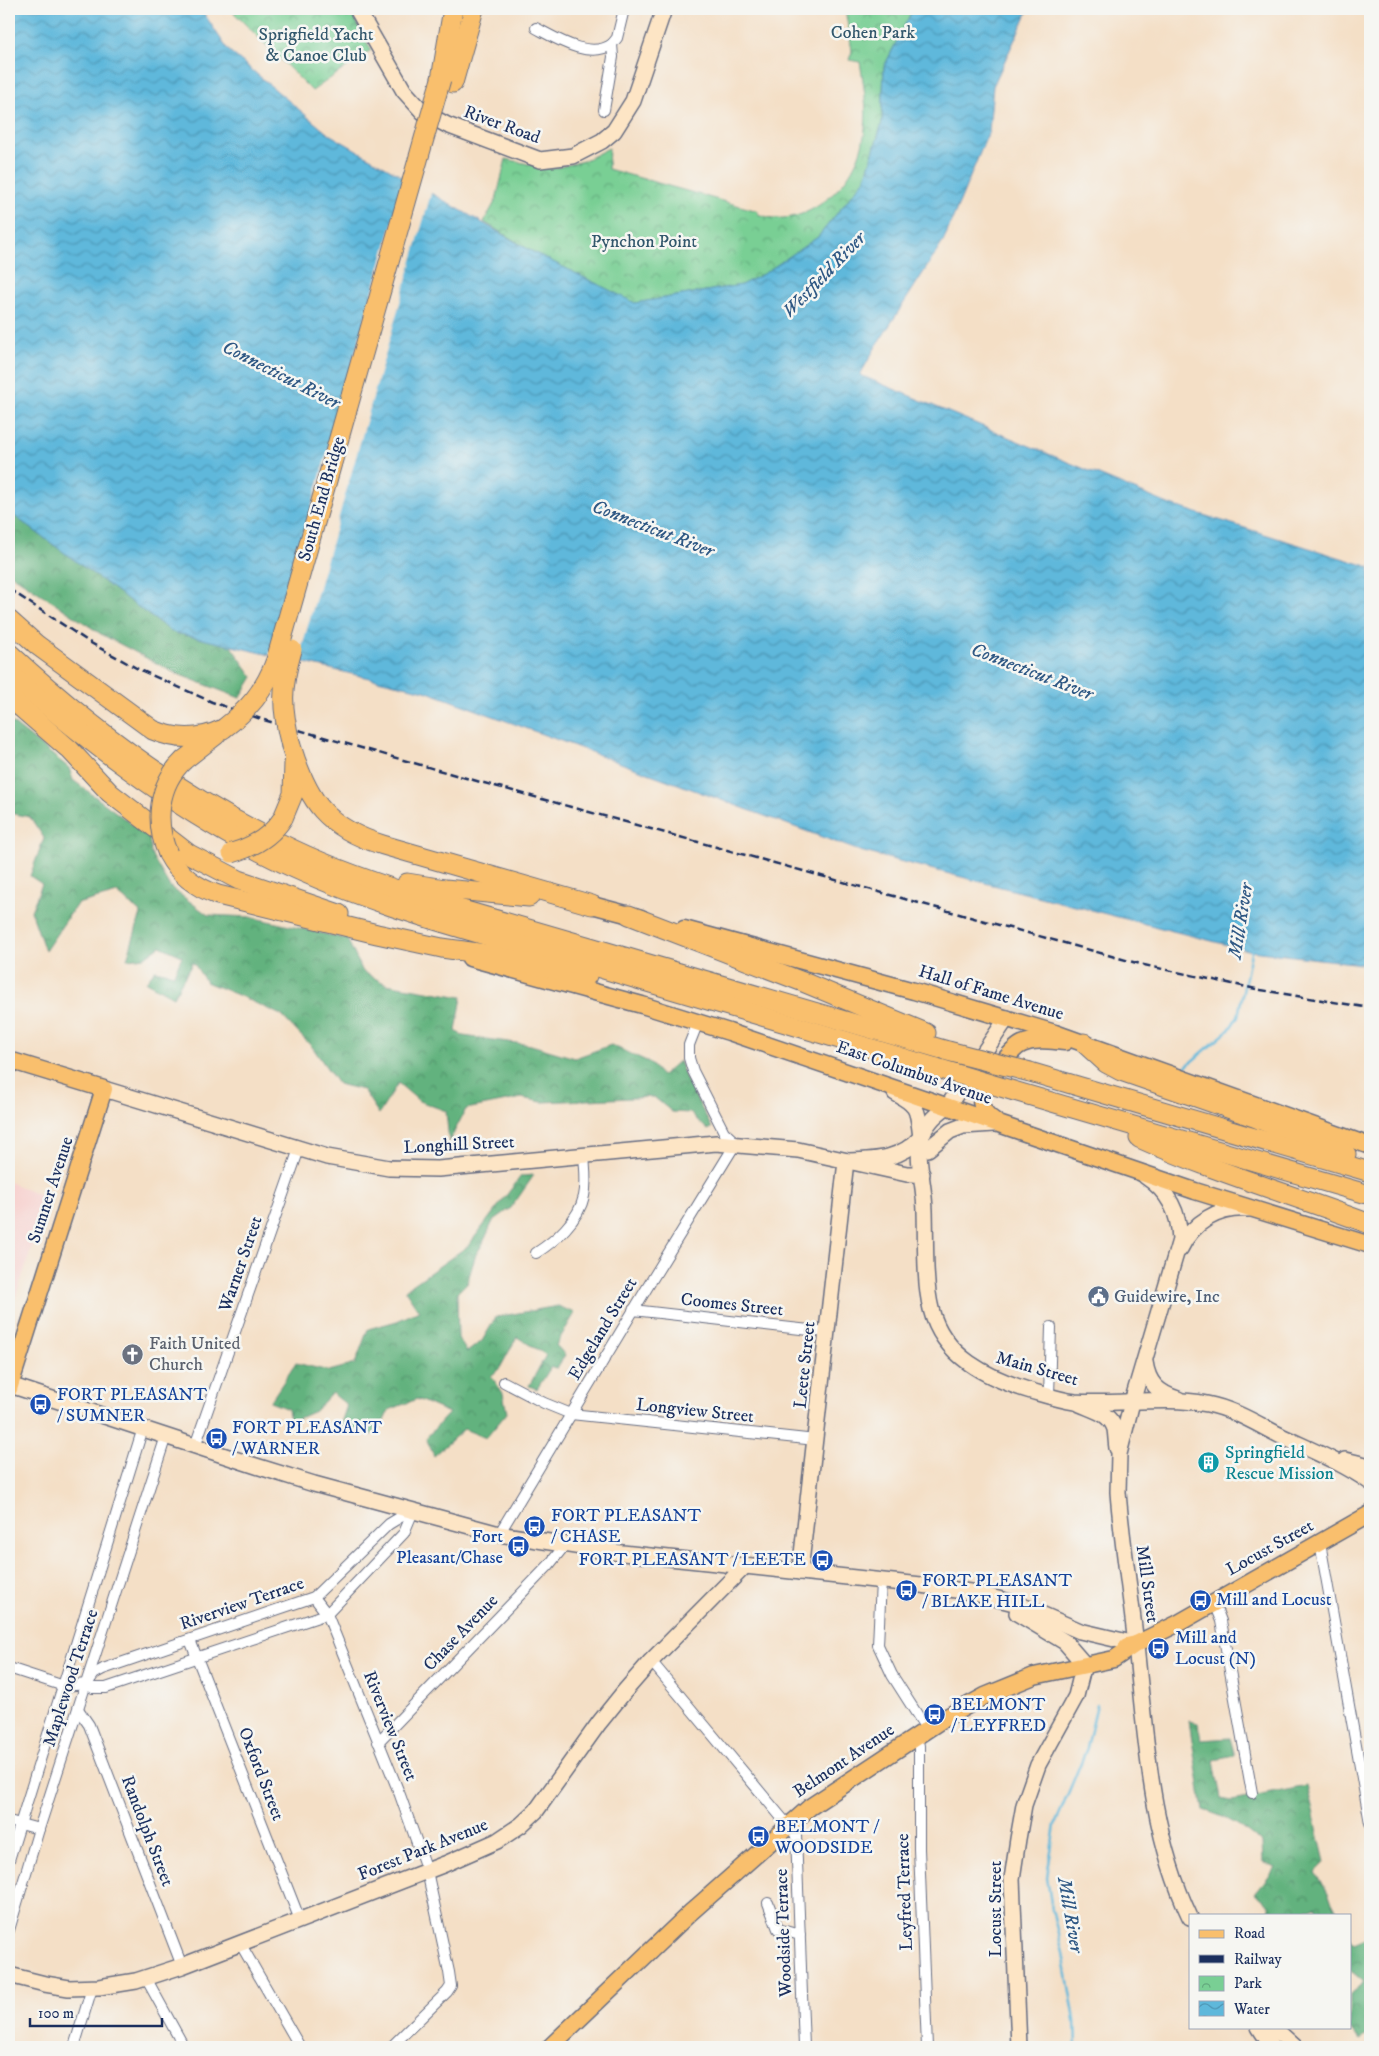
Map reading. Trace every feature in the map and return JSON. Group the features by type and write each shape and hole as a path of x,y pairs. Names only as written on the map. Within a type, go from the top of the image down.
{"highway":[{"path":"447,81 453,9"},
{"path":"447,81 462,9"},
{"path":"466,36 474,9"},
{"path":"447,81 479,9"},
{"name":"South End Bridge","path":"170,847 161,830 161,804 169,780 184,760 254,702 265,686 276,660 447,81"},
{"name":"South End Bridge","path":"292,749 282,702 285,673 447,81"},
{"path":"9,620 37,644"},
{"path":"9,626 37,644 154,730 170,736 188,738 206,735 223,729"},
{"path":"9,653 60,699 128,751 215,807 290,848 353,875 426,899 951,1047 1370,1172"},
{"path":"9,672 79,732 142,779 214,826 290,866 353,893 402,910 667,987 749,1014 1370,1195"},
{"path":"9,697 64,745 110,792 170,847 178,870 188,879 211,892 357,930 442,948 505,958 749,1014"},
{"path":"170,847 185,848 205,854 232,853 252,846 264,839 283,818 291,800 294,787 292,749"},
{"path":"292,749 310,793 335,823 350,833 383,845 592,905"},
{"path":"290,848 412,884 592,905"},
{"path":"629,916 803,982 951,1047"},
{"path":"1084,1043 1106,1063 1121,1071 1263,1120 1370,1164"},
{"path":"1079,1110 1188,1159 1370,1224"}],"main road":[{"name":"Hall of Fame Avenue","path":"592,905 827,967 1007,1018 1084,1043 1370,1146"},
{"name":"East Columbus Avenue","path":"442,948 483,963 698,1022 1135,1170 1370,1245"},
{"path":"999,1123 984,1112 982,1096 1012,1051 1031,1041 1084,1043"},
{"name":"Longhill Street","path":"9,1060 104,1089"},
{"name":"Sumner Avenue","path":"10,1387 104,1089"},
{"name":"Locust Street","path":"1084,1664 1098,1654 1136,1644 1214,1603 1370,1514"},
{"name":"Belmont Avenue","path":"550,2047 690,1913 810,1807 922,1733 985,1696 1011,1684 1084,1664"}],"street":[{"name":"River Road","path":"357,9 404,91 423,112 447,125 540,160 573,156 602,141 614,131 633,101 664,9"},
{"path":"536,28 585,50 600,50 612,44 617,38 624,9"},
{"path":"604,110 613,58 612,44"},
{"name":"Main Street","path":"1007,1018 948,1106 934,1115 924,1143 918,1153 922,1174 930,1308 939,1329 953,1349 976,1369 1006,1383 1074,1402 1189,1402 1208,1404 1227,1410 1319,1453 1370,1482"},
{"path":"698,1022 690,1045 693,1071 724,1132 736,1143"},
{"path":"875,1081 912,1103 918,1115 924,1143"},
{"name":"Longhill Street","path":"104,1089 338,1160 403,1169 438,1169 705,1143 736,1143 798,1150 907,1174 922,1174"},
{"path":"846,1161 888,1158 963,1126 999,1123"},
{"name":"Edgeland Street","path":"499,1534 633,1310 736,1143"},
{"name":"Warner Street","path":"195,1446 299,1148"},
{"path":"536,1253 563,1230 582,1204 585,1188 584,1156"},
{"name":"Leete Street","path":"800,1572 846,1161"},
{"name":"Mill Street","path":"1135,1170 1155,1183 1171,1200 1180,1225 1180,1240 1176,1257 1118,1454 1118,1492 1152,1791 1177,1889 1189,1915"},
{"name":"Mill Street","path":"1176,1257 1189,1234 1213,1214 1237,1209 1256,1210"},
{"name":"Coomes Street","path":"633,1310 827,1332"},
{"path":"1049,1396 1051,1327"},
{"path":"1145,1360 1148,1376 1155,1388 1170,1396 1189,1402"},
{"name":"Longview Street","path":"504,1382 544,1403 571,1414 816,1440"},
{"path":"10,1387 314,1484 414,1509 499,1534 565,1545 970,1592 1018,1604 1080,1631 1136,1644"},
{"path":"1074,1402 1102,1413 1110,1419 1115,1432 1118,1454"},
{"name":"Maplewood Terrace","path":"9,1860 143,1428"},
{"name":"Maplewood Terrace","path":"9,1930 39,1829 166,1436"},
{"name":"Main Street","path":"1319,1453 1370,1466"},
{"path":"9,1668 64,1686 87,1684 94,1688 106,1688 198,1659 327,1614 404,1533 414,1509"},
{"name":"Riverview Terrace","path":"87,1684 94,1674 104,1669 314,1597 389,1524 414,1509"},
{"path":"1320,1542 1370,1823"},
{"name":"Chase Avenue","path":"378,1742 549,1565 565,1545"},
{"name":"Forest Park Avenue","path":"9,1974 60,1987 92,1988 146,1978 240,1944 489,1845 513,1831 544,1802 612,1707 651,1661 745,1566"},
{"path":"881,1581 878,1645 922,1733"},
{"name":"Riverview Street","path":"314,1597 327,1614 400,1795 427,1871 450,1972 451,1986 444,1997 391,2047"},
{"path":"992,1599 1065,1642 1084,1664"},
{"path":"1214,1603 1221,1621 1252,1793"},
{"name":"Oxford Street","path":"190,1640 300,1920"},
{"name":"Woodside Terrace","path":"651,1661 789,1824 798,1839 804,2047"},
{"name":"Locust Street","path":"1019,2047 1012,1879 1018,1839 1024,1805 1038,1765 1076,1696 1084,1664"},
{"name":"Randolph Street","path":"78,1709 89,1726 182,1966"},
{"name":"Leyfred Terrace","path":"922,1733 919,1746 919,1849 927,2047"},
{"path":"9,1820 39,1829"},
{"path":"768,1903 778,1929 800,1935"},
{"path":"240,1944 300,2047"},
{"path":"146,1978 184,2047"},
{"path":"74,2047 92,1988"},
{"path":"1261,2028 1272,2047"},
{"path":"1273,2028 1295,2047"}],"shaded area":[{"path":"9,1182 48,1198 12,1308 9,1307"}],"green space":[{"name":"Sprigfield Yacht & Canoe Club","path":"235,9 349,9 371,50 312,91 232,11"},
{"name":"Pynchon Point","path":"845,9 913,9 884,67 882,123 865,179 818,237 765,273 741,285 635,303 533,252 484,222 496,200 506,159 551,169 583,161 609,148 608,169 758,211 758,214 775,218 792,217 808,211 836,191 847,177 856,162 864,136 866,104 862,73 860,62 849,60 852,51"},
{"path":"9,512 172,632 230,645 253,677 240,698 175,673 101,634 9,573"},
{"path":"9,720 69,768 73,780 149,837 151,854 170,887 208,915 250,917 347,939 363,972 386,984 462,997 456,1031 463,1036 531,1045 575,1058 611,1045 649,1062 662,1076 679,1061 687,1081 712,1128 708,1130 690,1113 672,1112 654,1097 542,1102 522,1098 466,1109 449,1142 446,1111 419,1101 398,1083 379,1114 363,1090 338,1084 313,1048 281,1015 206,982 193,962 173,997 146,982 155,970 174,974 182,956 160,946 145,957 127,959 141,913 117,893 77,904 45,951 31,911 42,884 30,876 44,838 30,817 9,813"},
{"path":"534,1175 511,1208 493,1221 476,1254 467,1283 457,1293 458,1338 467,1352 482,1341 496,1317 558,1306 575,1313 556,1345 565,1355 557,1368 551,1367 537,1389 529,1386 546,1355 517,1337 500,1368 491,1376 503,1393 507,1413 486,1438 464,1429 434,1456 426,1438 449,1413 417,1399 389,1410 382,1425 372,1435 340,1426 347,1405 332,1393 315,1411 290,1422 288,1409 270,1402 296,1363 329,1371 355,1364 368,1329 397,1321 419,1311 405,1290 468,1246 521,1176"},
{"path":"1189,1721 1198,1723 1201,1740 1230,1738 1235,1756 1214,1760 1221,1799 1232,1801 1307,1786 1325,1862 1316,1871 1338,1914 1319,1914 1315,1906 1294,1914 1271,1914 1269,1905 1255,1894 1276,1868 1263,1862 1262,1843 1242,1827 1228,1819 1203,1810"},
{"path":"1370,1936 1370,2034 1360,2041 1350,2028 1352,2028 1352,1992 1364,1982 1352,1972 1352,1940 1354,1943"}],"water":[{"path":"9,9 201,9 228,50 327,133 533,252 635,303 741,285 765,273 818,237 865,179 882,123 884,67 913,9 1029,9 993,86 989,131 943,242 875,348 860,375 1168,504 1370,567 1370,965 1251,951 860,851 425,691 172,632 9,512"}],"pier":[{"path":"406,175 432,190 297,664 269,657"}],"waterway":[{"name":"Mill River","path":"1185,1067 1229,1030 1238,1016 1252,948"},
{"name":"Mill River","path":"1076,2047 1075,2020 1047,1877 1055,1825 1087,1748 1097,1704"}],"railway":[{"path":"9,589 89,642 138,669 212,702 264,720 466,778 1144,965 1261,990 1370,1008"}],"place":[{"name":"Guidewire, Inc","path":"1098,1297"},
{"name":"Faith United Church","path":"133,1354"},
{"name":"FORT PLEASANT / SUMNER","path":"41,1405"},
{"name":"FORT PLEASANT / WARNER","path":"216,1438"},
{"name":"Springfield Rescue Mission","path":"1209,1463"},
{"name":"FORT PLEASANT / CHASE","path":"535,1526"},
{"name":"Fort Pleasant/Chase","path":"519,1547"},
{"name":"FORT PLEASANT / LEETE","path":"822,1560"},
{"name":"FORT PLEASANT / BLAKE HILL","path":"906,1591"},
{"name":"Mill and Locust","path":"1200,1600"},
{"name":"Mill and Locust (N)","path":"1159,1648"},
{"name":"BELMONT / LEYFRED","path":"935,1715"},
{"name":"BELMONT / WOODSIDE","path":"759,1837"}],"park label":[{"name":"Cohen Park","path":"873,33"}],"water label":[{"name":"Westfield River","path":"824,275"},
{"name":"Connecticut River","path":"281,375"},
{"name":"Connecticut River","path":"653,529"},
{"name":"Connecticut River","path":"1032,672"}]}
